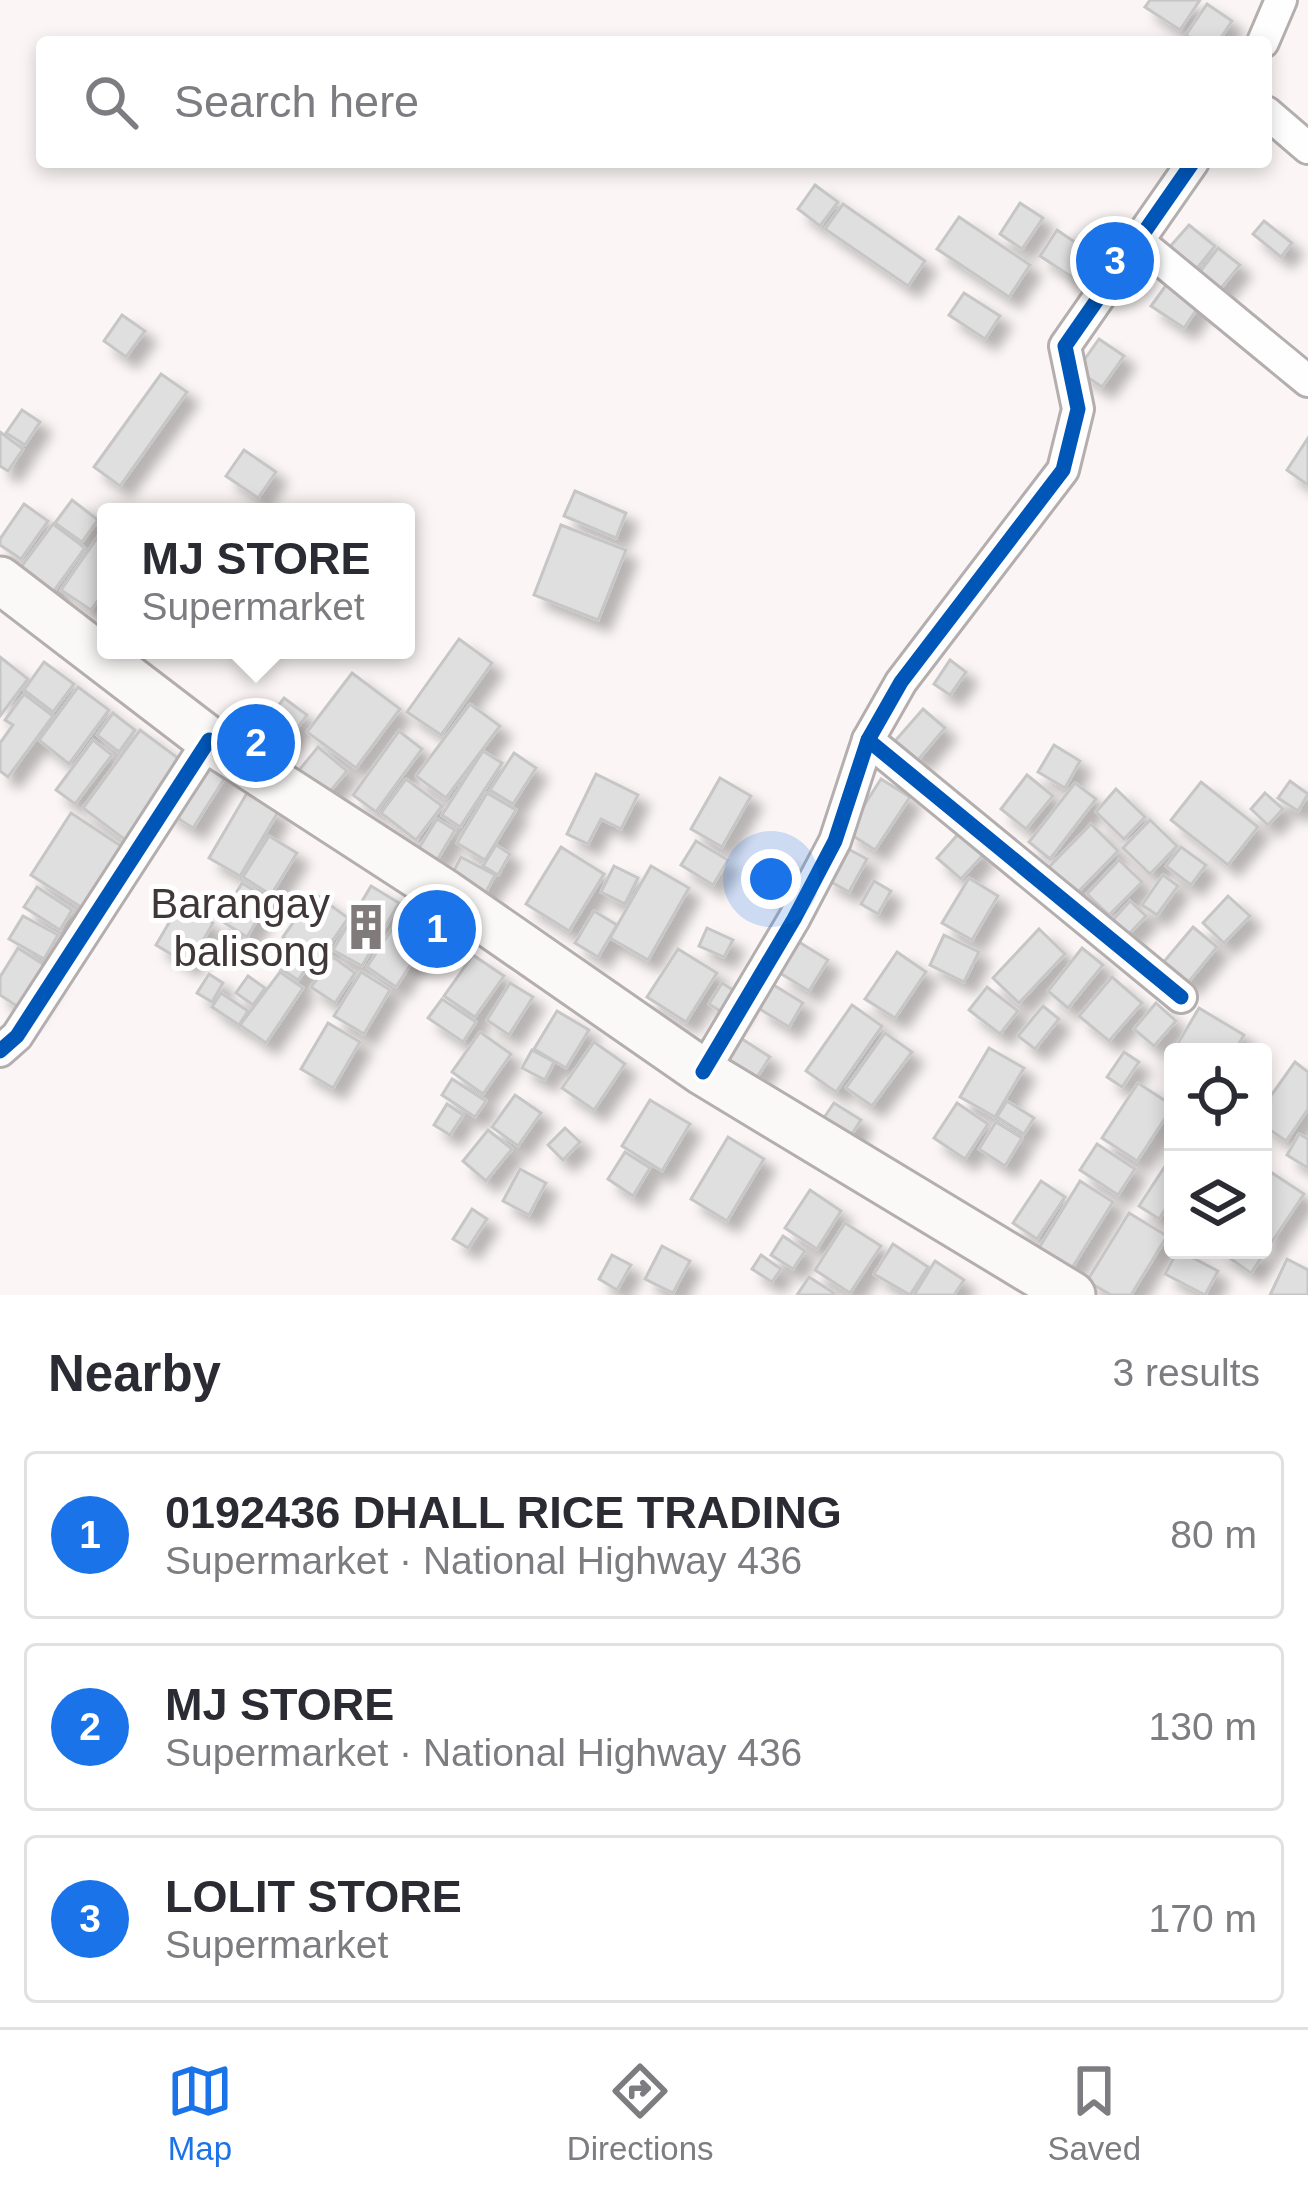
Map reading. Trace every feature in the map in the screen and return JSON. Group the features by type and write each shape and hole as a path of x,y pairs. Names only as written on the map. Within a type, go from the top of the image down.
{"main road":[{"path":"0,580 97,655"},
{"path":"103,659 208,740 445,893 703,1072 1072,1295"}],"street":[{"path":"1266,36 1281,0"},
{"path":"1272,117 1308,148"},
{"path":"703,1072 835,841 868,740 902,682 1063,470 1078,409 1065,346 1189,168"},
{"path":"1138,241 1308,380"},
{"path":"6,1037 208,740"},
{"path":"868,740 1181,998"}],"building":[{"path":"1150,0 1200,0 1180,30 1145,7"},
{"path":"1207,4 1232,21 1222,36 1186,35"},
{"path":"815,185 838,202 820,226 798,209"},
{"path":"1020,203 1043,218 1022,249 1000,234"},
{"path":"843,204 925,261 908,286 825,229"},
{"path":"959,217 1030,265 1009,297 937,249"},
{"path":"1264,221 1292,243 1281,257 1253,234"},
{"path":"1189,225 1215,246 1194,272 1167,250"},
{"path":"1057,230 1098,258 1081,283 1040,256"},
{"path":"1218,248 1240,265 1217,293 1196,277"},
{"path":"1169,281 1201,303 1184,328 1151,306"},
{"path":"964,293 1000,316 985,339 949,315"},
{"path":"122,315 145,331 126,357 104,341"},
{"path":"1099,339 1124,356 1102,387 1077,370"},
{"path":"161,374 187,392 120,486 94,467"},
{"path":"22,410 40,422 25,445 6,433"},
{"path":"0,432 23,449 8,471 0,466"},
{"path":"1308,438 1308,485 1287,470"},
{"path":"244,450 276,472 258,498 226,476"},
{"path":"575,491 626,513 616,538 564,516"},
{"path":"72,500 97,519 82,542 55,523"},
{"path":"24,504 48,521 21,559 0,545 0,539"},
{"path":"53,524 85,548 51,595 18,571"},
{"path":"561,525 626,550 598,620 534,595"},
{"path":"97,538 97,602 91,610 61,590"},
{"path":"459,639 492,663 441,735 407,712"},
{"path":"0,657 28,679 0,716"},
{"path":"950,660 966,672 950,695 934,684"},
{"path":"44,662 74,684 53,712 24,690"},
{"path":"352,673 400,709 356,768 307,732"},
{"path":"78,687 109,710 69,764 39,740"},
{"path":"24,694 53,716 8,777 0,771 0,743 13,725 5,720"},
{"path":"284,698 307,715 287,742 264,725"},
{"path":"470,704 500,726 446,798 416,776"},
{"path":"923,709 945,728 918,760 895,741"},
{"path":"113,713 135,730 119,752 97,735"},
{"path":"140,730 186,764 128,842 83,808"},
{"path":"399,731 422,749 376,812 353,795"},
{"path":"93,740 112,755 75,804 56,790"},
{"path":"1054,745 1080,761 1065,788 1038,772"},
{"path":"318,747 347,771 323,800 295,775"},
{"path":"483,751 502,763 460,827 442,815"},
{"path":"514,753 536,768 513,804 490,790"},
{"path":"199,758 226,776 193,828 165,810"},
{"path":"596,774 638,795 621,829 601,819 588,844 567,834"},
{"path":"1027,775 1053,796 1026,829 1001,809"},
{"path":"720,778 751,796 722,847 691,829"},
{"path":"406,779 442,806 416,840 381,813"},
{"path":"881,779 910,797 875,850 847,832"},
{"path":"1290,781 1308,794 1298,811 1278,798"},
{"path":"1201,782 1258,827 1228,865 1171,820"},
{"path":"1075,783 1096,799 1050,859 1029,842"},
{"path":"1116,789 1145,817 1124,839 1096,812"},
{"path":"247,793 278,812 240,876 209,858"},
{"path":"487,793 516,810 485,860 457,843"},
{"path":"1265,793 1283,809 1268,825 1251,809"},
{"path":"71,813 124,848 84,909 31,875"},
{"path":"437,819 455,830 437,860 419,848"},
{"path":"1150,820 1177,846 1150,874 1123,848"},
{"path":"1091,824 1118,851 1076,894 1049,867"},
{"path":"960,832 984,854 961,879 937,858"},
{"path":"269,836 297,853 271,895 243,877"},
{"path":"696,841 728,860 713,885 681,865"},
{"path":"496,845 510,854 498,875 483,866"},
{"path":"843,846 867,859 849,892 824,878"},
{"path":"561,847 604,874 569,931 526,904"},
{"path":"1181,847 1206,865 1191,885 1166,866"},
{"path":"774,853 792,864 775,896 756,886"},
{"path":"461,857 495,875 484,896 450,878"},
{"path":"1119,860 1142,882 1109,915 1087,894"},
{"path":"614,866 638,878 625,904 601,892"},
{"path":"651,866 689,888 648,960 610,938"},
{"path":"1163,875 1178,886 1157,915 1142,905"},
{"path":"969,878 998,896 972,940 942,923"},
{"path":"874,881 891,891 878,914 861,904"},
{"path":"242,883 269,900 247,937 220,920"},
{"name":"Barangay balisong","path":"371,886 399,903 362,966 333,950"},
{"path":"37,887 72,910 60,930 24,907"},
{"path":"314,893 348,918 318,962 283,937"},
{"path":"1228,896 1250,916 1224,943 1203,923"},
{"path":"1130,901 1146,916 1126,937 1111,922"},
{"path":"180,904 213,923 189,965 156,945"},
{"path":"594,911 617,925 598,957 575,943"},
{"path":"23,916 58,935 44,959 9,939"},
{"path":"400,917 429,936 396,987 367,967"},
{"path":"1193,927 1217,947 1187,984 1162,964"},
{"path":"707,928 733,940 724,957 699,946"},
{"path":"1039,929 1065,954 1019,1003 993,978"},
{"path":"944,935 979,952 964,982 930,965"},
{"path":"799,942 828,960 809,991 780,973"},
{"path":"18,948 52,970 26,1012 0,995 0,977"},
{"path":"295,948 313,960 298,980 281,969"},
{"path":"1082,948 1103,965 1068,1008 1048,991"},
{"path":"678,949 717,973 686,1022 647,997"},
{"path":"897,952 926,972 895,1018 865,999"},
{"path":"473,955 504,976 475,1017 444,996"},
{"path":"333,957 355,973 335,1003 311,987"},
{"path":"280,972 303,988 266,1043 240,1025"},
{"path":"361,972 390,990 364,1034 334,1016"},
{"path":"209,974 223,983 212,1002 197,993"},
{"path":"248,976 265,988 253,1005 236,993"},
{"path":"1112,977 1142,1003 1109,1041 1079,1016"},
{"path":"510,983 533,997 509,1035 487,1020"},
{"path":"722,983 744,997 731,1018 709,1004"},
{"path":"772,984 803,1003 789,1027 758,1008"},
{"path":"987,987 1018,1011 1000,1034 969,1010"},
{"path":"221,993 248,1011 239,1025 212,1007"},
{"path":"442,999 476,1022 463,1042 428,1018"},
{"path":"1156,1003 1176,1021 1154,1046 1134,1029"},
{"path":"852,1005 882,1026 836,1092 806,1071"},
{"path":"1043,1006 1059,1019 1035,1049 1018,1036"},
{"path":"1199,1008 1244,1035 1239,1043 1178,1043"},
{"path":"557,1011 589,1030 566,1068 534,1049"},
{"path":"328,1023 360,1042 333,1088 301,1069"},
{"path":"480,1032 511,1054 483,1094 452,1072"},
{"path":"885,1033 912,1052 872,1106 846,1088"},
{"path":"739,1037 770,1057 757,1077 726,1058"},
{"path":"594,1042 625,1064 594,1110 562,1088"},
{"path":"989,1048 1024,1068 995,1117 960,1097"},
{"path":"532,1050 554,1062 545,1080 522,1068"},
{"path":"1124,1052 1139,1062 1122,1087 1107,1077"},
{"path":"1295,1062 1308,1072 1308,1109 1286,1141 1272,1131 1272,1094"},
{"path":"452,1079 486,1101 475,1117 442,1095"},
{"path":"1138,1083 1164,1100 1164,1120 1137,1161 1102,1138"},
{"path":"515,1095 541,1113 518,1146 492,1127"},
{"path":"650,1100 690,1124 662,1171 622,1146"},
{"path":"1007,1101 1034,1118 1024,1134 997,1117"},
{"path":"834,1103 861,1120 848,1140 821,1122"},
{"path":"957,1103 988,1124 965,1159 934,1138"},
{"path":"447,1104 463,1115 450,1135 434,1125"},
{"path":"996,1122 1022,1138 1005,1166 979,1149"},
{"path":"565,1128 580,1142 563,1160 548,1145"},
{"path":"488,1130 512,1149 486,1181 463,1161"},
{"path":"1299,1134 1308,1139 1308,1168 1287,1155"},
{"path":"728,1137 764,1159 727,1221 691,1199"},
{"path":"1097,1144 1135,1169 1118,1195 1080,1170"},
{"path":"625,1152 650,1168 633,1196 608,1179"},
{"path":"1164,1168 1164,1211 1159,1219 1139,1206"},
{"path":"520,1169 546,1183 529,1215 503,1201"},
{"path":"1272,1173 1304,1194 1272,1242"},
{"path":"1041,1181 1065,1197 1037,1239 1013,1223"},
{"path":"1080,1181 1113,1202 1072,1268 1039,1248"},
{"path":"810,1190 841,1211 817,1249 785,1228"},
{"path":"472,1209 487,1219 468,1248 453,1239"},
{"path":"1129,1213 1164,1234 1131,1295 1111,1295 1087,1281"},
{"path":"845,1223 881,1246 850,1293 815,1270"},
{"path":"783,1236 805,1251 793,1269 771,1255"},
{"path":"893,1244 928,1267 910,1295 874,1274"},
{"path":"662,1246 690,1261 673,1293 645,1279"},
{"path":"612,1255 631,1265 617,1290 599,1279"},
{"path":"761,1255 781,1269 772,1282 752,1269"},
{"path":"1173,1259 1195,1259 1218,1271 1205,1295 1165,1274"},
{"path":"1231,1259 1260,1259 1251,1273"},
{"path":"1287,1259 1308,1270 1308,1295 1270,1295"},
{"path":"935,1261 964,1280 954,1295 914,1295"},
{"path":"809,1277 834,1293 833,1295 797,1295"}],"cycle path":[{"path":"703,1072 835,841 868,740 901,682 1063,470 1078,409 1065,346 1189,168"},
{"path":"0,1051 17,1036 209,740"},
{"path":"868,740 1181,997"}],"place":[{"name":"LOLIT STORE","path":"1115,261"},
{"name":"MJ STORE","path":"256,743"},
{"name":"Barangay balisong","path":"366,927"},
{"name":"0192436 DHALL RICE TRADING","path":"437,929"}]}
